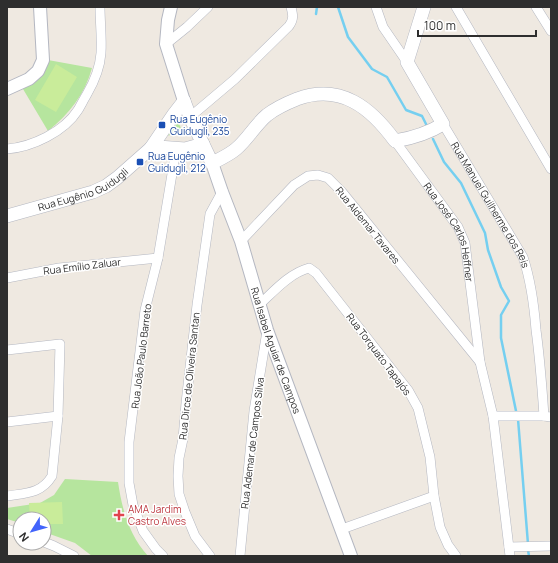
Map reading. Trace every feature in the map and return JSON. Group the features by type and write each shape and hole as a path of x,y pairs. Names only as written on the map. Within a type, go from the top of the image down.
{"main road":[{"path":"407,62 424,7"},
{"name":"Rua Manuel Guilherme dos Reis","path":"407,62 443,124"},
{"name":"Rua José Carlos Heffner","path":"212,163 236,149 258,124 274,111 305,96 322,94 343,96 368,111 379,121 395,141"},
{"name":"Rua Isabel Aguiar de Campos","path":"184,101 212,163"},
{"name":"Rua Eugênio Guidugli","path":"7,216 93,192 106,186 151,148 184,101"},
{"path":"395,141 415,138 431,132 443,124"},
{"path":"151,148 158,147 176,150 203,144"}],"street":[{"path":"7,89 30,79 38,70 43,60 40,7"},
{"path":"7,149 34,144 51,135 78,111 93,83 101,54 100,7"},
{"path":"171,7 168,20 166,44 184,101"},
{"path":"166,44 208,7"},
{"path":"190,117 235,79 289,26 293,20 291,7"},
{"name":"Rua Manuel Guilherme dos Reis","path":"376,7 383,27 407,62"},
{"path":"456,7 551,169"},
{"path":"536,7 551,32"},
{"name":"Rua Manuel Guilherme dos Reis","path":"443,124 523,257 530,277 534,303 547,417"},
{"name":"Rua José Carlos Heffner","path":"395,141 458,227 465,243 480,362 493,416 509,551"},
{"name":"Rua João Paulo Barreto","path":"163,556 143,531 133,505 129,483 129,442 146,310 158,258 176,150"},
{"name":"Rua Isabel Aguiar de Campos","path":"212,163 241,241 267,330 352,556"},
{"name":"Rua Aldemar Tavares","path":"241,241 294,185 308,176 318,175 328,178 342,192 480,362"},
{"name":"Rua Dirce de Oliveira Santan","path":"210,556 195,536 185,512 179,494 178,476 197,305 210,214 222,192"},
{"name":"Rua Emílio Zaluar","path":"7,278 59,268 158,258"},
{"name":"Rua Torquato Tapajós","path":"260,304 291,277 301,270 309,268 316,273 408,390 418,408 430,457 434,496 440,527 443,536 456,556"},
{"name":"Rua Ademar de Campos Silva","path":"240,556 254,411 267,330"},
{"path":"7,350 60,344 58,416 52,476 47,484 41,489 7,496"},
{"path":"7,422 58,416"},
{"path":"493,416 547,417"},
{"path":"342,529 434,496"},
{"path":"52,545 74,556"},
{"path":"509,551 551,546"}],"green space":[{"path":"48,60 92,68 81,95 63,118 48,131 23,89 41,74"},
{"path":"56,64 77,77 56,112 35,100"},
{"path":"178,122 182,130 168,136"},
{"path":"65,479 118,482 127,521 141,548 148,556 92,556 75,543 52,535 52,511 12,511 12,521 7,519 7,508 40,503 54,495"},
{"path":"62,502 63,524 52,524 52,511 30,511 29,503"}],"waterway":[{"path":"316,14 317,7"},
{"path":"338,7 348,37 372,69 387,77 406,110 422,116 428,128"},
{"path":"433,139 444,162 461,183 485,233 488,250 501,287 509,301 501,315 501,338 516,411"},
{"path":"518,419 528,544"},
{"path":"528,550 529,556"}],"place":[{"name":"Rua Eugênio Guidugli, 235","path":"162,125"},
{"name":"Rua Eugênio Guidugli, 212","path":"140,162"},
{"name":"AMA Jardim Castro Alves","path":"119,515"}]}
